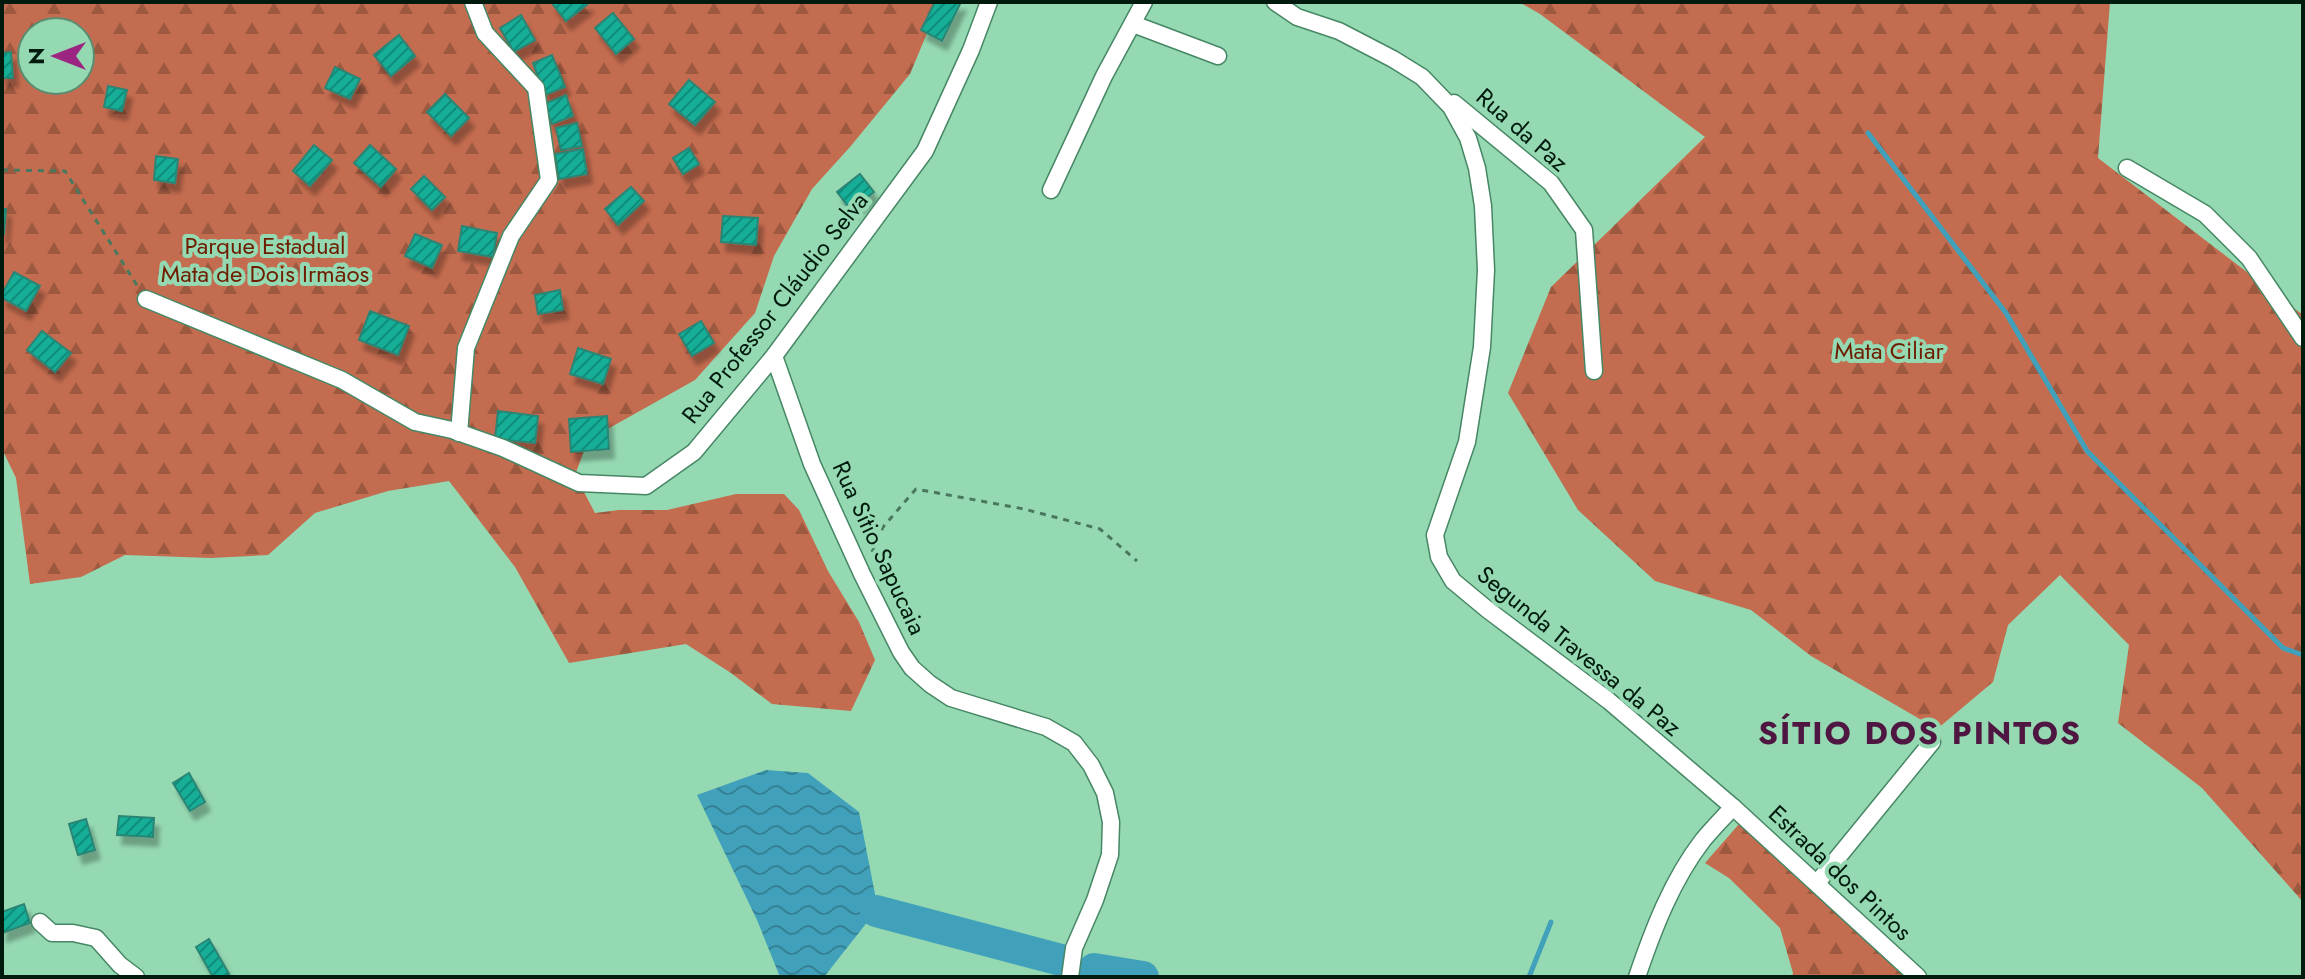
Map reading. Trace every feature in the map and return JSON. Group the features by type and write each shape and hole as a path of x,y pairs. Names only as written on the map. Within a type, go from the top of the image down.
{"street":[{"path":"459,433 466,348 511,236 549,180 536,88 485,33 473,2"},
{"name":"Rua Professor Cláudio Selva","path":"146,299 342,380 415,422 503,448 579,483 646,486 694,452 774,356 925,151 971,50 989,2"},
{"path":"1051,190 1104,76 1144,2"},
{"name":"Segunda Travessa da Paz","path":"1275,2 1297,17 1339,31 1422,77 1451,107 1468,138 1477,168 1483,206 1486,270 1482,347 1467,442 1435,535 1439,557 1453,581 1609,701 1733,807"},
{"path":"1133,24 1218,56"},
{"name":"Rua da Paz","path":"1422,77 1551,183 1584,230 1594,371"},
{"path":"2127,168 2205,214 2249,258 2303,338"},
{"name":"Rua Sítio Sapucaia","path":"774,356 812,464 862,574 912,668 951,698 1046,727 1074,743 1091,765 1105,793 1111,822 1110,855 1074,948 1070,977"},
{"path":"1817,883 1932,742"},
{"name":"Estrada dos Pintos","path":"1637,977 1653,931 1680,876 1702,841 1733,807 1918,977"},
{"path":"40,922 52,933 96,938 120,965 136,977"}],"path":[{"path":"2,170 65,171 146,299"},
{"path":"862,574 883,527 916,489 1024,509 1100,529 1137,561"}],"green space":[{"name":"Parque Estadual Mata de Dois Irmãos","path":"2,2 947,2 930,26 910,74 812,189 774,256 755,313 695,380 588,440 575,475 595,513 667,510 736,494 784,494 799,510 828,571 859,622 875,660 851,711 772,704 686,644 569,663 515,567 449,481 388,491 315,513 268,555 211,558 125,555 81,577 30,584 16,478 2,449"},
{"name":"Mata Ciliar","path":"1519,2 2110,2 2098,158 2303,315 2303,902 2202,788 2118,723 2129,645 2060,575 2008,625 1993,682 1937,729 1811,656 1751,610 1655,581 1578,510 1508,393 1551,287 1705,137 1540,14"},
{"path":"1739,824 1905,977 1792,977 1780,928 1729,878 1705,863"}],"water":[{"path":"766,770 808,773 859,812 876,911 824,977 780,977 757,920 697,795"}],"building":[{"path":"551,2 586,2 588,4 566,21"},
{"path":"935,2 961,2 942,41 921,30"},
{"path":"613,13 634,39 616,54 595,28"},
{"path":"521,15 535,40 514,52 500,28"},
{"path":"399,35 415,56 391,76 374,55"},
{"path":"11,52 13,78 2,78 2,53"},
{"path":"552,55 565,87 545,95 533,63"},
{"path":"335,67 360,79 350,99 325,88"},
{"path":"689,80 715,102 695,125 669,104"},
{"path":"108,86 127,90 122,111 104,107"},
{"path":"445,94 469,118 451,136 427,112"},
{"path":"566,95 573,116 552,124 544,104"},
{"path":"577,123 582,146 561,150 556,128"},
{"path":"314,145 332,160 310,186 293,171"},
{"path":"370,145 396,169 381,187 354,163"},
{"path":"689,148 699,164 683,174 673,158"},
{"path":"583,149 587,174 559,179 555,154"},
{"path":"156,156 178,159 175,183 154,180"},
{"path":"860,174 874,192 851,210 837,192"},
{"path":"424,176 445,197 432,210 411,189"},
{"path":"631,187 644,201 618,225 605,209"},
{"path":"2,209 6,209 4,234 2,234"},
{"path":"723,216 758,218 756,245 721,242"},
{"path":"462,226 497,233 493,257 458,251"},
{"path":"415,234 442,245 432,268 405,256"},
{"path":"14,272 40,286 26,311 2,298"},
{"path":"560,290 563,310 538,314 535,295"},
{"path":"370,311 409,326 398,355 359,340"},
{"path":"701,321 714,343 692,356 679,334"},
{"path":"42,331 71,353 55,372 27,350"},
{"path":"578,348 611,359 603,384 570,374"},
{"path":"498,411 538,416 535,443 495,439"},
{"path":"607,416 609,449 571,452 569,419"},
{"path":"189,773 205,802 190,811 173,783"},
{"path":"119,816 154,818 153,837 117,835"},
{"path":"86,819 95,850 78,855 69,824"},
{"path":"24,904 30,923 2,933 2,912"},
{"path":"209,939 229,974 224,977 213,977 196,947"}],"waterway":[{"path":"1868,133 2006,313 2087,451 2283,648 2303,655"},
{"path":"876,911 1061,960"},
{"path":"1529,977 1551,922"},
{"path":"1094,969 1143,977"}],"district":[{"name":"SÍTIO DOS PINTOS","path":"1920,733"}]}
